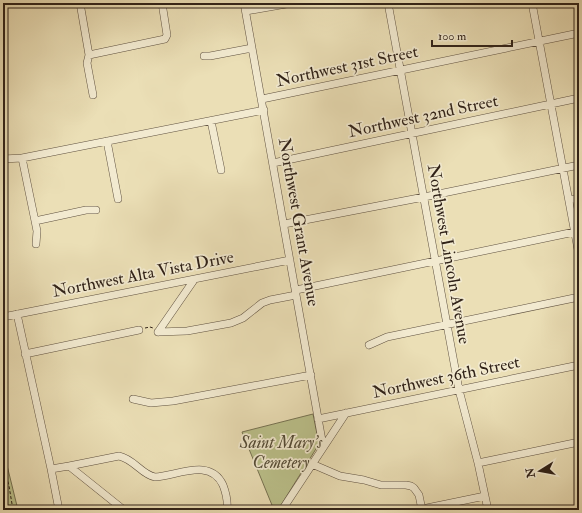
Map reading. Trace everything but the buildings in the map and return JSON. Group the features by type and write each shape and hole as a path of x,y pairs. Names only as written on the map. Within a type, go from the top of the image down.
{"street":[{"path":"80,3 89,55 87,63 93,95"},
{"path":"89,55 163,40 166,38 167,35 162,3"},
{"name":"Northwest Grant Avenue","path":"244,3 323,446"},
{"path":"246,11 292,3"},
{"name":"Northwest Lincoln Avenue","path":"388,3 459,390 478,463 488,510"},
{"path":"532,3 550,104 569,200 577,232 579,255"},
{"name":"Northwest 31st Street","path":"262,99 579,33"},
{"path":"204,56 252,48"},
{"name":"Northwest 32nd Street","path":"273,163 579,98"},
{"path":"3,157 22,158 264,110"},
{"path":"211,121 221,170"},
{"path":"107,141 118,199"},
{"path":"22,158 37,231 36,244"},
{"path":"284,224 579,165"},
{"path":"569,200 579,198"},
{"path":"35,221 86,210 96,210"},
{"path":"158,332 187,331 231,323 243,318 270,300 296,292 435,261 577,232"},
{"name":"Northwest Alta Vista Drive","path":"3,317 290,260"},
{"path":"158,332 194,280"},
{"path":"368,345 387,337 579,297"},
{"path":"16,314 59,510"},
{"path":"25,354 139,330"},
{"name":"Northwest 36th Street","path":"318,419 579,365"},
{"path":"133,399 151,403 173,401 311,375"},
{"path":"282,510 346,413"},
{"path":"478,463 579,442"},
{"path":"51,469 119,456 127,458 148,475 155,477 197,469 206,470 216,476 222,484 227,499 227,510"},
{"path":"312,464 340,476 364,480 381,485 411,486 417,492 422,509 485,496"},
{"path":"70,466 124,510"}],"path":[{"path":"139,330 150,327 158,332"},
{"path":"3,462 13,510"}],"green space":[{"name":"Saint Mary's Cemetery","path":"313,414 319,444 278,510 274,510 242,432"},
{"path":"3,449 18,510 3,510"}]}
